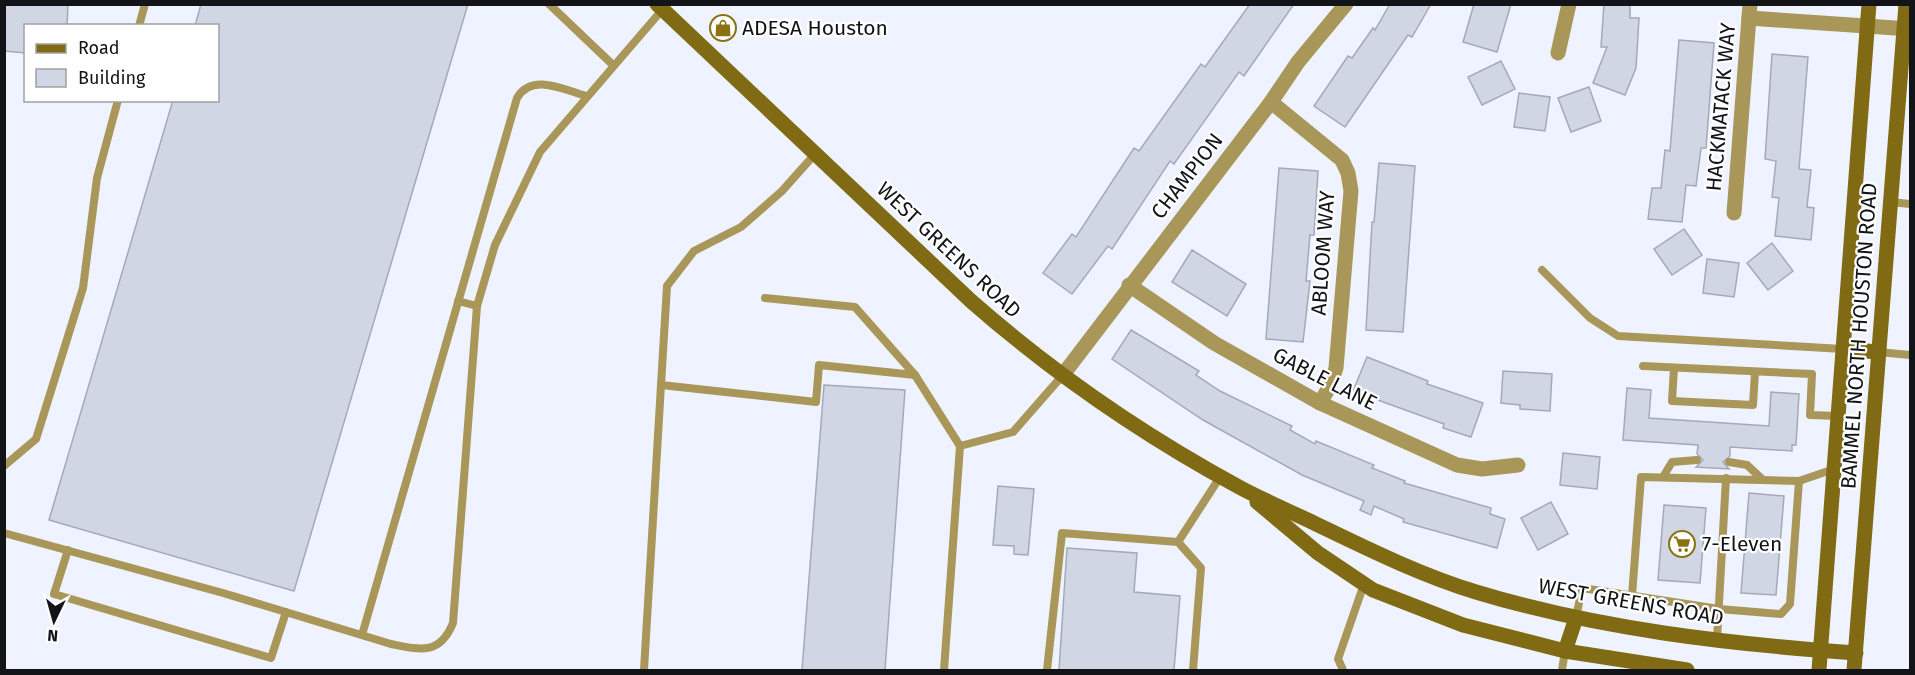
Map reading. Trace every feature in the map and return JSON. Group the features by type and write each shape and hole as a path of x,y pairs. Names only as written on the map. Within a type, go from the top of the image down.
{"main road":[{"name":"BAMMEL NORTH HOUSTON ROAD","path":"1819,670 1869,4"},
{"name":"BAMMEL NORTH HOUSTON ROAD","path":"1854,670 1890,202 1908,29 1906,4"},
{"name":"WEST GREENS ROAD","path":"659,7 971,301 1062,376 1176,452 1242,489 1420,571 1474,591 1576,618 1717,639 1856,653"},
{"path":"1843,350 1878,352"},
{"name":"WEST GREENS ROAD","path":"1242,489 1318,553 1373,591 1463,625 1565,651 1634,667 1687,670"},
{"path":"1565,651 1576,618"}],"street":[{"name":"CHAMPION","path":"1062,376 1129,285 1271,102 1298,62 1346,4"},
{"path":"1558,53 1569,4"},
{"path":"1750,11 1908,29"},
{"name":"HACKMATACK WAY","path":"1734,213 1750,11"},
{"name":"ABLOOM WAY","path":"1271,102 1342,160 1348,173 1351,191 1336,368 1330,386 1320,403"},
{"name":"GABLE LANE","path":"1129,285 1214,343 1320,403 1457,465 1482,469 1518,465"}],"lane":[{"path":"140,24 145,4"},
{"path":"549,4 613,65"},
{"path":"4,532 419,650 436,646 447,638 453,623 477,306 495,245 540,152 631,45 659,7"},
{"path":"362,635 517,98 523,88 531,84 543,84 586,96"},
{"path":"4,466 36,439 83,288 97,178 117,102"},
{"path":"644,670 667,286 694,251 741,227 782,191 815,154"},
{"path":"1890,202 1911,204"},
{"path":"1542,270 1590,318 1617,336 1843,350"},
{"path":"765,298 855,308 915,375 960,446 944,670"},
{"path":"458,301 477,306"},
{"path":"1878,352 1911,354"},
{"path":"661,385 816,402 819,365 915,375"},
{"path":"1643,366 1812,374 1810,415 1838,416"},
{"path":"1674,368 1672,401 1753,405 1755,372"},
{"path":"960,446 1013,432 1062,376"},
{"path":"1663,477 1672,462 1697,460"},
{"path":"1729,462 1747,465 1762,479"},
{"path":"1632,596 1641,477 1799,481 1834,469"},
{"path":"1178,542 1220,477"},
{"path":"1717,639 1726,478"},
{"path":"1576,618 1582,588 1719,609 1781,614 1790,604 1799,481"},
{"path":"1047,670 1062,533 1178,542 1201,568 1193,670"},
{"path":"68,550 54,594 271,658 286,612"},
{"path":"1342,670 1338,659 1364,584"},
{"path":"1562,670 1565,651"}],"building":[{"path":"4,4 68,4 67,24 24,24 24,53 4,51"},
{"path":"201,4 468,4 294,591 49,520 172,102 219,102 219,24 196,24"},
{"path":"1250,4 1294,4 1244,76 1239,72 1174,164 1170,161 1112,249 1108,246 1072,294 1043,273 1072,234 1076,237 1134,148 1139,151 1201,64 1205,67"},
{"path":"1390,4 1431,4 1412,37 1408,35 1345,127 1314,106 1348,56 1352,58 1373,28 1375,30"},
{"path":"1474,4 1511,4 1497,52 1463,42"},
{"path":"1604,4 1630,4 1630,18 1639,18 1636,68 1625,95 1593,83 1607,47 1601,47"},
{"path":"1679,40 1714,43 1706,148 1701,148 1696,186 1686,185 1682,222 1648,219 1652,188 1661,188 1665,150 1670,151"},
{"path":"1772,54 1808,57 1799,169 1811,170 1807,207 1814,208 1811,240 1775,236 1779,198 1772,197 1776,161 1765,159"},
{"path":"1501,61 1515,89 1482,105 1468,77"},
{"path":"1589,87 1601,121 1571,132 1558,98"},
{"path":"1519,93 1550,97 1545,131 1514,127"},
{"path":"1379,163 1415,166 1403,332 1366,330 1372,222 1374,222"},
{"path":"1279,168 1318,171 1314,235 1310,235 1306,281 1310,281 1303,342 1266,339"},
{"path":"1684,229 1702,255 1672,275 1654,249"},
{"path":"1772,243 1793,271 1768,290 1747,263"},
{"path":"1192,250 1246,284 1227,316 1172,282"},
{"path":"1707,259 1739,263 1734,297 1703,293"},
{"path":"1131,330 1199,371 1196,375 1220,391 1292,426 1290,430 1315,444 1316,441 1374,465 1372,468 1405,481 1404,483 1491,508 1490,514 1505,519 1497,548 1403,522 1404,519 1374,506 1371,515 1360,510 1364,501 1302,475 1203,420 1112,359"},
{"path":"1367,357 1428,381 1427,384 1483,403 1471,437 1443,428 1444,424 1353,391"},
{"path":"1503,371 1552,374 1550,411 1520,409 1520,405 1501,403"},
{"path":"824,385 905,390 885,670 802,670"},
{"path":"1627,388 1651,390 1649,418 1769,426 1771,392 1799,394 1796,445 1792,445 1792,451 1730,447 1730,456 1723,462 1729,469 1696,467 1703,460 1697,454 1698,445 1623,440"},
{"path":"1563,453 1600,457 1597,489 1560,485"},
{"path":"998,486 1034,489 1028,555 1014,554 1014,546 993,545"},
{"path":"1749,493 1784,496 1776,595 1741,593"},
{"path":"1551,502 1568,534 1538,550 1521,518"},
{"name":"7-Eleven","path":"1664,505 1706,508 1700,583 1658,580"},
{"path":"1067,548 1137,553 1134,592 1180,596 1174,670 1059,670"}],"place":[{"name":"ADESA Houston","path":"723,28"},
{"name":"7-Eleven","path":"1682,544"}]}
